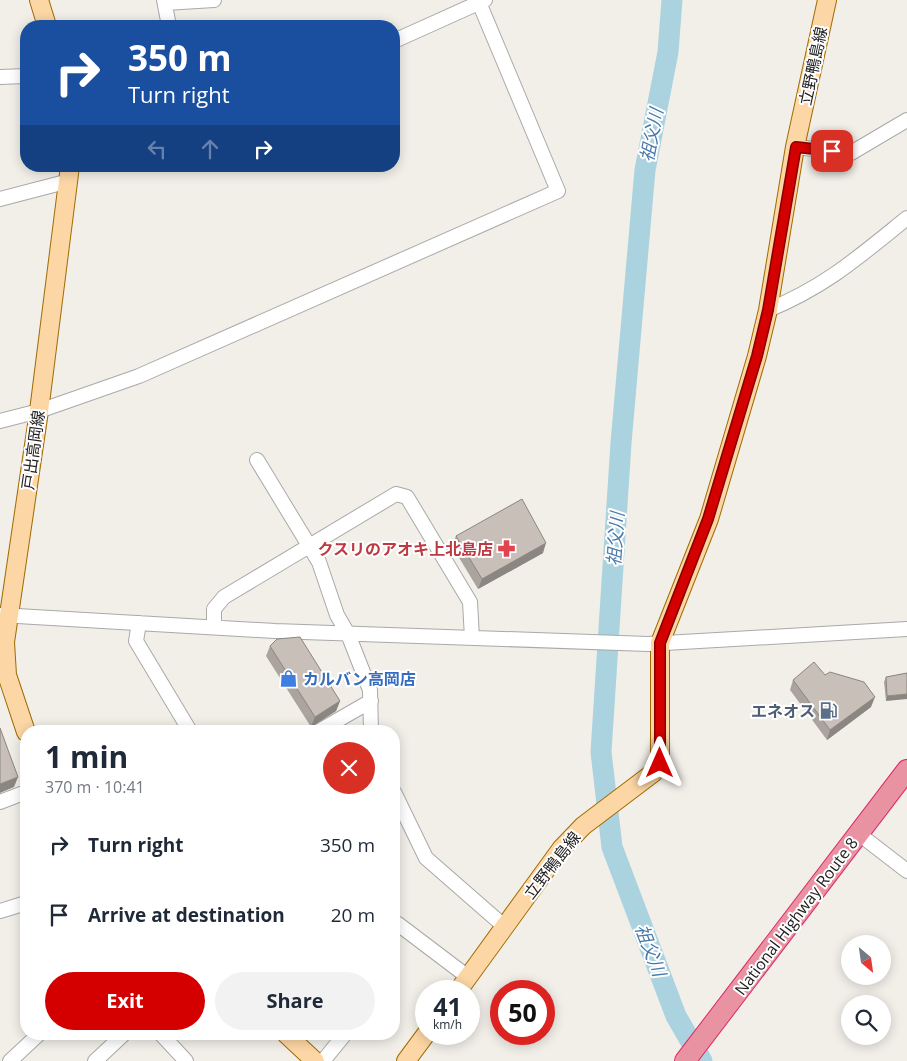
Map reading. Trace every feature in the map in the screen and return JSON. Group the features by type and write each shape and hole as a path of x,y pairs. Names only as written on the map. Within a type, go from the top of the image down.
{"highway":[{"name":"National Highway Route 8","path":"685,1061 907,770"}],"main road":[{"path":"39,0 45,20"},
{"name":"立野鴨島線","path":"466,980 561,849 582,826 653,773 660,763 654,644 708,519 768,310 796,147 827,0"},
{"name":"戸出高岡線","path":"24,725 7,675 4,615 39,411 69,174"},
{"path":"292,1040 315,1061"},
{"path":"406,1061 418,1045"}],"street":[{"path":"168,20 164,2 214,0"},
{"path":"0,422 39,411 139,376 558,191 481,1 400,38"},
{"path":"0,77 20,76"},
{"path":"796,147 851,153 907,120"},
{"path":"0,199 69,174"},
{"path":"768,310 795,300 832,278 907,218"},
{"path":"257,460 319,562 337,615 348,634 370,690 371,725"},
{"path":"214,627 214,609 224,597 396,494 407,497 470,602 472,638"},
{"path":"4,615 139,624 348,634 654,644 907,629"},
{"path":"139,624 136,641 186,725"},
{"path":"329,725 371,701"},
{"path":"0,802 20,794"},
{"path":"400,804 426,858 505,928"},
{"path":"859,834 907,872"},
{"path":"0,911 20,906"},
{"path":"400,926 468,977"},
{"path":"10,1061 33,1040"},
{"path":"95,1061 118,1040"},
{"path":"167,1040 186,1061"},
{"path":"323,1061 340,1040"}],"building":[{"path":"522,499 546,543 482,579 456,536"},
{"path":"300,637 340,701 315,717 270,646 277,639"},
{"path":"814,662 825,675 830,672 864,682 875,697 830,730 793,680"},
{"path":"907,673 907,694 887,696 886,677"},
{"path":"0,728 18,777 0,784"}],"waterway":[{"name":"祖父川","path":"672,0 668,52 645,170 621,443 601,752 612,847 676,1016 702,1061"}],"place":[{"name":"クスリのアオキ上北島店","path":"507,549"},
{"name":"カルバン高岡店","path":"289,679"},
{"name":"エネオス","path":"829,711"}],"route":[{"path":"660,763 660,643 708,519 757,356 768,310 796,147 832,151"}]}
